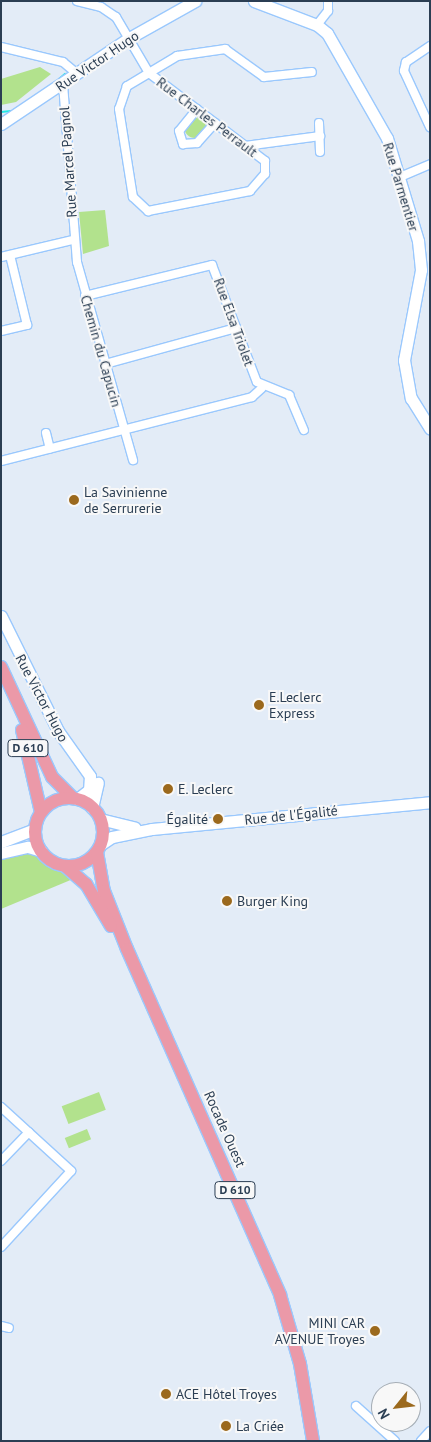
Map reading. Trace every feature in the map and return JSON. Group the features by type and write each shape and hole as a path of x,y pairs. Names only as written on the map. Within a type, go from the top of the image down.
{"main road":[{"name":"D 610","path":"1,667 52,777 75,799"},
{"name":"D 610","path":"9,685 36,780 41,812"},
{"path":"75,799 92,808 100,819 98,848 83,863 65,866 40,851 35,829 41,812 55,801 75,799"},
{"name":"Rocade Ouest","path":"98,848 104,891 127,949 280,1295 300,1364 313,1441"},
{"name":"Rocade Ouest","path":"65,866 86,884 127,949"}],"street":[{"name":"Rue Charles Perrault","path":"77,1 102,7 116,18 150,73 265,161 266,174 250,191 148,211 133,197 119,109 127,86 150,73"},
{"name":"Rue Victor Hugo","path":"1,124 129,38 195,1"},
{"name":"Rue Parmentier","path":"254,1 317,24 343,54 364,93 400,177 421,270 404,360 411,398 430,428"},
{"path":"317,24 328,11 328,1"},
{"path":"430,46 406,62 404,71 430,127"},
{"path":"1,47 63,62 76,73"},
{"path":"150,73 177,56 225,49 264,77 312,72"},
{"name":"Rue Marcel Pagnol","path":"62,84 73,240"},
{"path":"197,109 179,131 183,144 197,143 214,123"},
{"path":"319,123 320,152"},
{"path":"245,146 320,136"},
{"path":"263,144 265,161"},
{"path":"400,177 430,164"},
{"path":"1,257 73,240"},
{"name":"Chemin du Capucin","path":"73,240 85,296 133,460"},
{"path":"1,332 27,325 10,255"},
{"name":"Rue Elsa Triolet","path":"85,296 213,262 236,328 262,388"},
{"path":"105,364 236,328"},
{"path":"1,461 125,431 252,397 262,388 289,395 304,430"},
{"path":"46,433 50,449"},
{"name":"Rue Victor Hugo","path":"1,616 71,753 92,781 89,790 75,799"},
{"name":"Rue Victor Hugo","path":"71,753 97,778 92,808"},
{"name":"Rue de l'Égalité","path":"152,829 430,802"},
{"path":"100,819 152,829"},
{"path":"1,842 35,829"},
{"path":"98,848 112,837 152,829"},
{"path":"1,853 28,847 40,851"},
{"path":"1,1107 71,1171 1,1247"},
{"path":"1,1161 29,1132"},
{"path":"1,1326 10,1328"},
{"path":"356,1406 395,1441"},
{"path":"421,1441 430,1431"}],"green space":[{"path":"40,67 51,74 16,102 1,105 1,79"},
{"path":"195,116 205,123 206,127 199,137 195,138 185,131 184,127 191,117"},
{"path":"105,210 109,246 83,254 79,212"},
{"path":"23,854 33,854 73,879 1,909 1,859"},
{"path":"99,1092 106,1110 68,1124 62,1106"},
{"path":"87,1129 91,1139 69,1148 65,1138"}],"waterway":[{"path":"59,79 65,74"},
{"path":"1,112 11,111"}],"place":[{"name":"La Savinienne de Serrurerie","path":"74,500"},
{"name":"E.Leclerc Express","path":"259,705"},
{"name":"E. Leclerc","path":"168,789"},
{"name":"Égalité","path":"218,819"},
{"name":"Burger King","path":"227,901"},
{"name":"MINI CAR AVENUE Troyes","path":"375,1331"},
{"name":"ACE Hôtel Troyes","path":"166,1394"},
{"name":"La Criée","path":"226,1426"}]}
